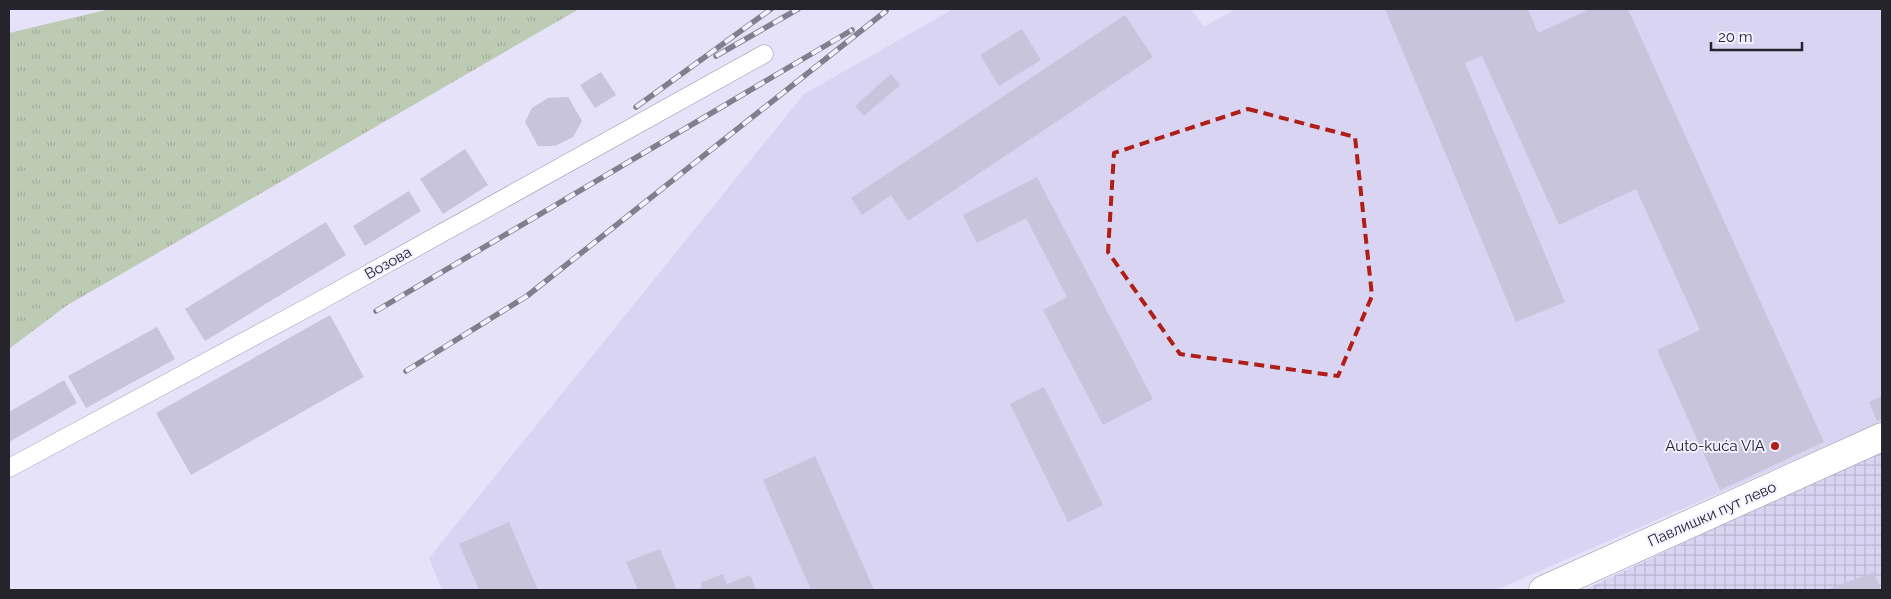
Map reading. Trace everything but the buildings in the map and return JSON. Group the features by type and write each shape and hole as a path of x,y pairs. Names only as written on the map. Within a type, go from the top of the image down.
{"street":[{"name":"Павлишки пут лево","path":"1542,590 1882,438"}],"lane":[{"name":"Возова","path":"9,468 316,303 764,54"}],"highlighted area":[{"path":"1248,109 1355,137 1372,296 1338,376 1180,354 1108,252 1114,153"}],"shaded area":[{"path":"953,9 1191,9 1204,27 1235,9 1882,9 1882,422 1496,590 442,590 429,558 804,94"},
{"path":"1882,449 1882,590 1584,590 1856,461"}],"green space":[{"path":"110,9 579,9 66,306 9,349 9,33"}],"railway":[{"path":"636,107 771,9"},
{"path":"716,56 798,9"},
{"path":"406,371 527,296 886,11"},
{"path":"376,311 852,30"}],"place":[{"name":"Auto-kuća VIA","path":"1775,446"}]}
